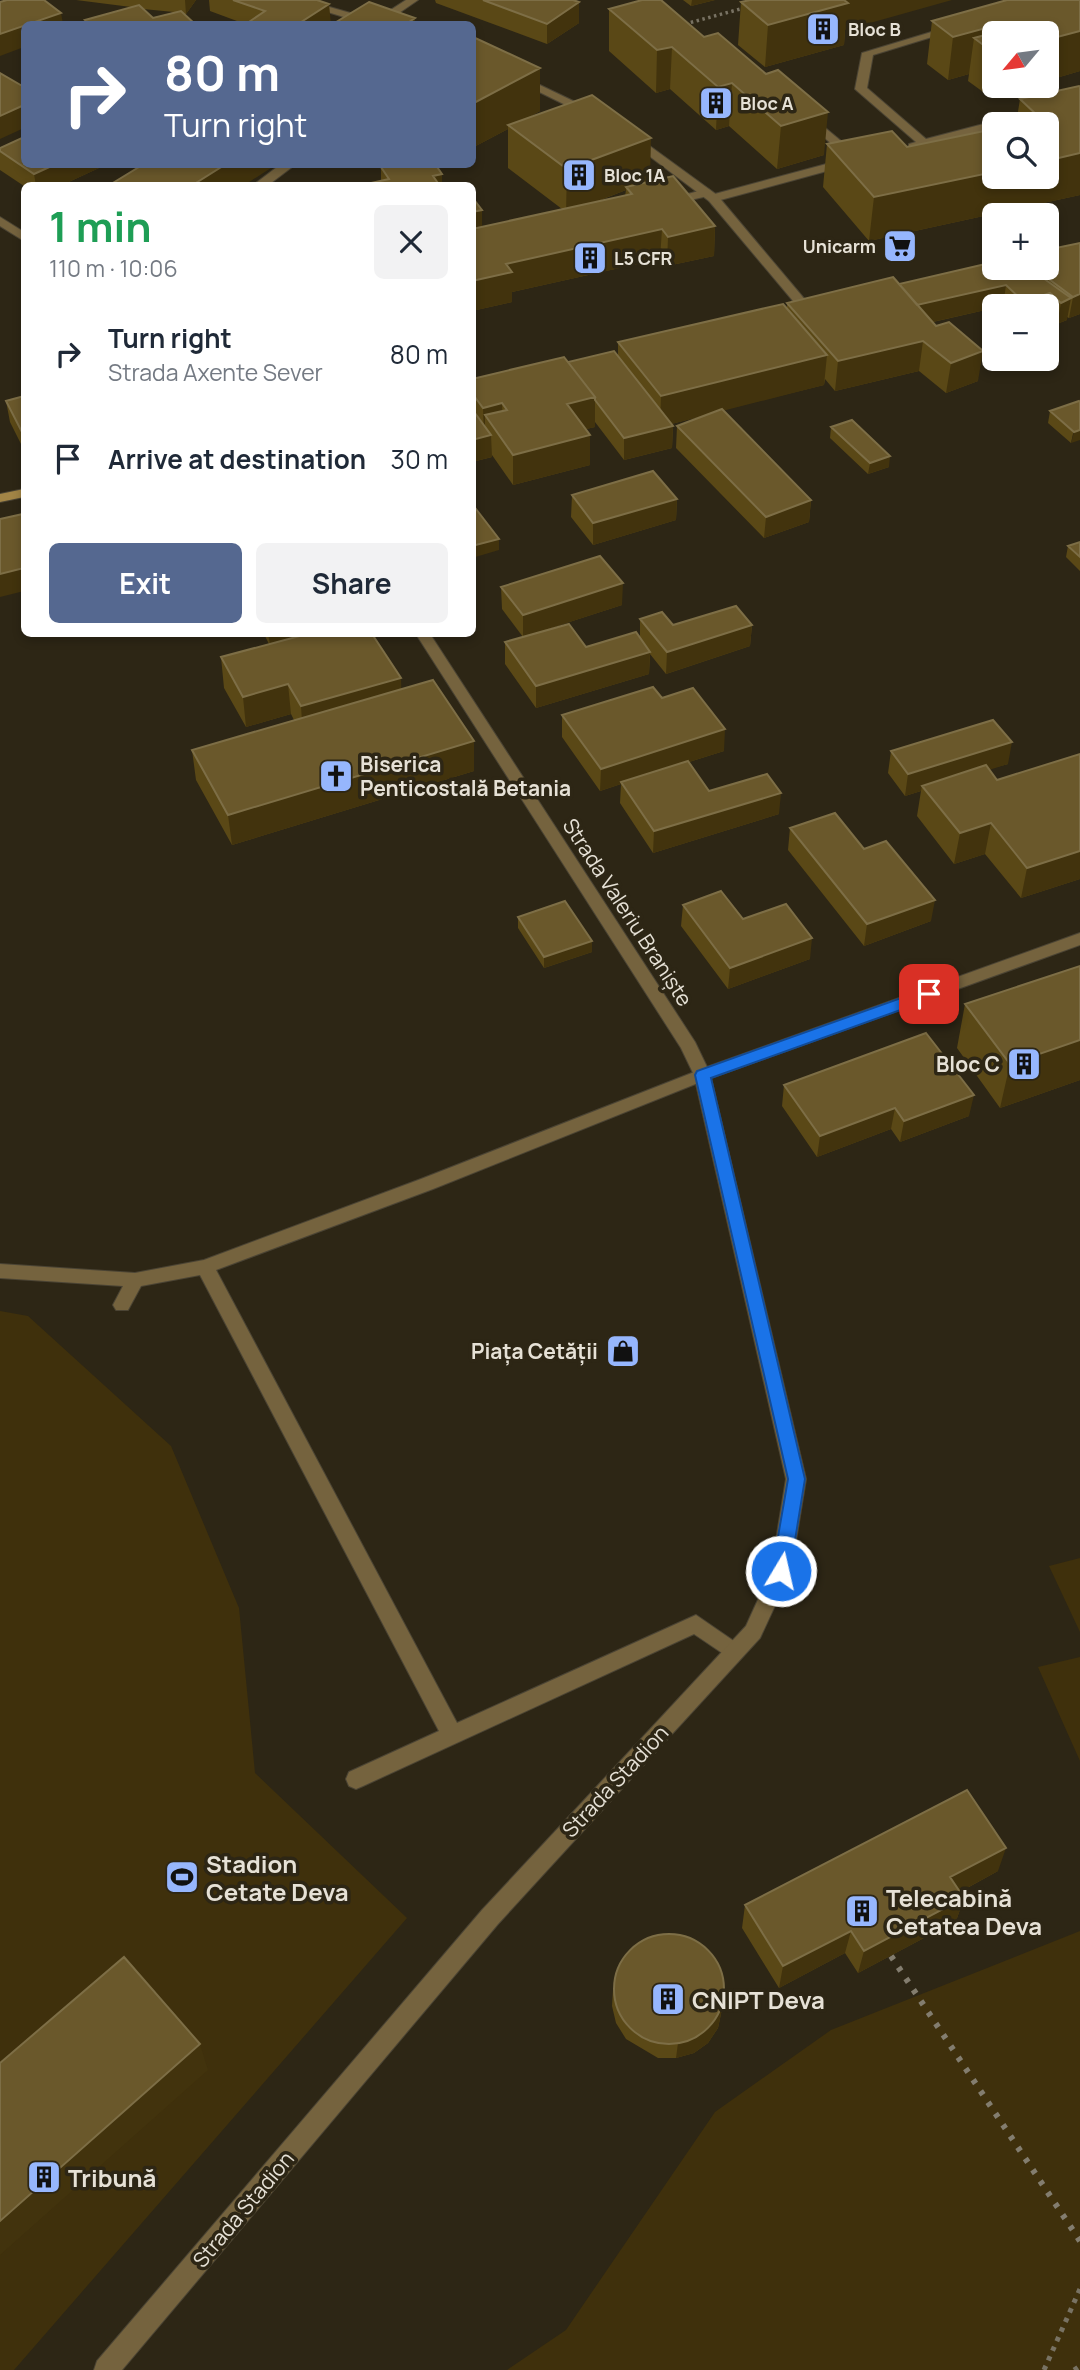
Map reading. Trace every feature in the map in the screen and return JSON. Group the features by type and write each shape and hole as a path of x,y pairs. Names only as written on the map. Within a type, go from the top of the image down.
{"main road":[{"path":"0,498 21,494"}],"street":[{"path":"293,0 366,21"},
{"path":"381,21 413,0"},
{"path":"924,143 861,89 868,53 961,27"},
{"path":"510,74 607,121"},
{"path":"1043,112 1080,102"},
{"path":"798,110 858,160"},
{"path":"897,150 982,128"},
{"path":"618,129 664,159 709,195 808,311"},
{"path":"654,204 709,195 871,156"},
{"path":"264,182 284,168"},
{"path":"0,220 21,235"},
{"name":"Strada Valeriu Braniște","path":"425,637 689,1045 702,1075"},
{"path":"0,1271 135,1280 205,1267 427,1184 702,1075 1080,939"},
{"name":"Strada Stadion","path":"106,2370 490,1917 734,1652 764,1613 781,1571 796,1479 702,1075"},
{"path":"205,1267 452,1735"},
{"path":"121,1305 135,1280"},
{"path":"356,1779 696,1624 734,1652"}],"path":[{"path":"683,25 749,7"},
{"path":"1044,2370 1080,2289"},
{"path":"1074,2370 1080,2366"}],"shaded area":[{"name":"Stadion Cetate Deva","path":"0,1311 28,1316 171,1446 239,1608 255,1773 407,1918 14,2370 0,2370"},
{"path":"1080,1558 1080,1632 1049,1566"},
{"path":"1080,1657 1080,1761 1038,1667"},
{"path":"1080,1931 1080,2370 507,2370 566,2330 715,2112 831,2030"}],"building":[{"path":"44,0 61,13 38,21 21,21 21,27 0,34 0,2"},
{"path":"233,0 317,0 329,4 303,21 250,21 265,11"},
{"path":"483,0 573,0 579,2 547,24"},
{"path":"642,0 661,0 704,37 718,33 766,74 778,70 828,112 781,126 732,83 718,87 672,47 657,50 609,9"},
{"path":"844,0 848,3 768,25 741,2"},
{"path":"1007,0 1080,0 1080,31 1059,37 1059,21 982,21 982,29 953,37 932,21"},
{"path":"369,2 415,18 410,21 338,21"},
{"path":"139,5 153,18 181,11 192,21 86,21"},
{"path":"982,36 982,44 974,38"},
{"path":"476,38 540,68 476,102"},
{"path":"0,73 21,85 21,106 0,116"},
{"path":"1080,87 1080,153 1059,158 1059,112 1034,112 1020,99 1059,98 1059,90"},
{"path":"592,95 651,138 567,169 508,125"},
{"path":"892,131 907,147 982,131 982,174 874,197 827,144"},
{"path":"21,138 21,165 0,151 0,148"},
{"path":"25,168 47,168 34,174"},
{"path":"137,168 220,168 197,182 115,182"},
{"path":"382,168 438,168 442,174 433,176 437,182 376,182 389,179"},
{"path":"673,176 715,226 668,237 662,229 506,264 512,272 476,280 476,228 632,194 626,187"},
{"path":"1080,243 1080,294 1073,297 1050,280 1059,280 1059,247"},
{"path":"982,265 982,280 1046,280 1071,298 1061,303 1059,294 1016,294 1006,285 917,305 899,284"},
{"path":"893,277 936,326 949,322 982,351 951,363 923,341 838,361 787,303"},
{"path":"783,304 827,355 661,396 618,342"},
{"path":"614,351 673,426 624,438 568,362"},
{"path":"564,357 595,397 567,404 590,435 513,455 485,415 507,410 502,403 483,408 476,398 476,378"},
{"path":"21,397 21,430 6,401"},
{"path":"1079,401 1080,430 1074,432 1050,411"},
{"path":"722,409 811,500 766,517 677,426"},
{"path":"476,414 491,435 476,439"},
{"path":"852,420 890,456 870,463 831,427"},
{"path":"653,471 677,499 593,523 572,495"},
{"path":"476,509 499,539 476,545"},
{"path":"21,514 21,569 0,574 0,519"},
{"path":"1080,542 1080,557 1068,546"},
{"path":"600,556 623,583 523,615 501,587"},
{"path":"736,606 752,625 667,652 640,619 662,612 673,625"},
{"path":"569,624 586,647 636,632 650,652 536,686 505,642"},
{"path":"296,637 374,637 401,678 301,706 288,684 243,697 221,657"},
{"path":"433,680 474,741 228,815 192,750"},
{"path":"653,687 662,698 693,688 725,729 601,769 562,715"},
{"path":"993,720 1012,742 908,774 891,751"},
{"path":"1080,754 1080,851 1027,868 991,823 960,833 922,786 986,765 997,780"},
{"path":"688,761 709,791 767,774 781,793 654,831 621,782"},
{"path":"835,813 864,849 886,841 935,900 867,924 790,828"},
{"path":"721,891 743,919 786,904 812,938 730,968 683,905"},
{"path":"565,901 592,941 544,957 518,917"},
{"path":"1080,966 1080,1040 1010,1064 965,1004"},
{"path":"926,1033 974,1095 904,1121 895,1108 820,1136 784,1085"},
{"name":"Telecabină Cetatea Deva","path":"967,1790 1006,1848 950,1877 964,1898 864,1951 851,1931 783,1966 745,1905"},
{"name":"CNIPT Deva","path":"669,1934 690,1938 708,1950 720,1968 724,1989 720,2010 708,2028 690,2040 669,2044 648,2040 630,2028 618,2010 614,1989 618,1968 630,1950 648,1938"},
{"name":"Tribună","path":"124,1957 200,2044 0,2221 0,2063"}],"railway":[{"path":"891,1956 1080,2241"}],"place":[{"name":"Bloc B","path":"823,29"},
{"name":"Bloc A","path":"716,103"},
{"name":"Bloc 1A","path":"579,175"},
{"name":"Unicarm","path":"900,246"},
{"name":"L5 CFR","path":"590,258"},
{"name":"Biserica Penticostală Betania","path":"336,776"},
{"name":"Bloc C","path":"1024,1064"},
{"name":"Piața Cetății","path":"623,1351"},
{"name":"Stadion Cetate Deva","path":"182,1877"},
{"name":"Telecabină Cetatea Deva","path":"862,1911"},
{"name":"CNIPT Deva","path":"668,1999"},
{"name":"Tribună","path":"44,2177"}],"route":[{"path":"781,1571 796,1479 702,1075 929,994"}]}
